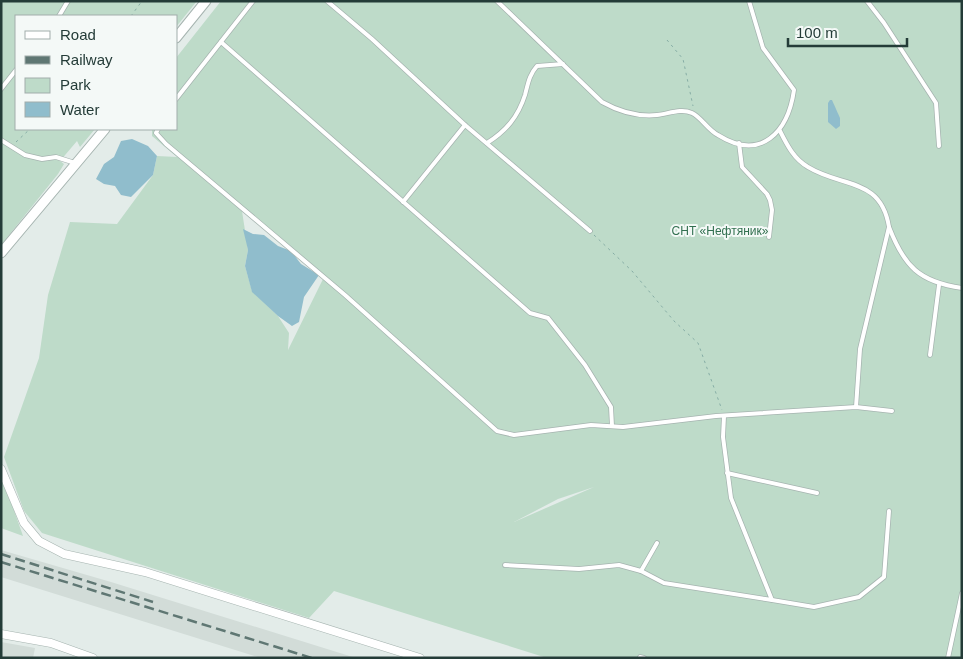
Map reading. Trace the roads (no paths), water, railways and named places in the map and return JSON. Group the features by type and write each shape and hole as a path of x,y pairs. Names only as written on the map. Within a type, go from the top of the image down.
{"street":[{"path":"178,36 206,1"},
{"path":"1,253 103,130"},
{"path":"1,469 24,524 38,541 64,554 145,572 420,658"},
{"path":"1,634 51,643 93,658"}],"lane":[{"path":"60,15 68,1"},
{"path":"178,96 253,1"},
{"path":"327,1 372,39 465,125 590,232"},
{"path":"497,1 602,102 618,111 657,115 681,111 692,113 720,136 739,142 758,144 769,140 780,131 791,109 794,90 762,48 749,1"},
{"path":"867,1 884,22 936,103 939,146"},
{"path":"221,42 530,313 548,318 585,365 611,407 612,426"},
{"path":"487,144 516,118 531,73 537,66 563,64"},
{"path":"1,89 15,71"},
{"path":"404,202 465,125"},
{"path":"158,130 156,133 166,144 338,289 497,431 514,436 591,425 623,427 724,416 856,407 892,411"},
{"path":"780,131 790,151 808,167 861,186 876,197 886,212 889,227 898,251 917,272 939,285 962,288"},
{"path":"1,140 25,155 42,159 56,157 77,163"},
{"path":"739,142 742,167 767,194 770,200 772,210 769,237"},
{"path":"856,407 860,349 889,227"},
{"path":"930,355 939,285"},
{"path":"724,416 723,437 731,498 772,600"},
{"path":"727,473 817,493"},
{"path":"505,566 579,569 619,566 641,571 664,583 814,607 859,597 884,577 889,511"},
{"path":"641,571 657,543"},
{"path":"948,658 962,593"}],"water":[{"path":"832,100 840,118 840,126 836,129 828,122 828,103"},
{"path":"132,139 148,146 157,156 153,175 131,197 121,195 115,186 104,184 96,179 104,164 114,157 121,141"},
{"path":"243,229 253,234 264,235 278,246 291,251 301,264 319,275 304,297 299,322 292,326 252,292 245,266 248,250"}],"railway":[{"path":"1,554 153,602"},
{"path":"1,562 312,658"}],"park label":[{"name":"СНТ «Нефтяник»","path":"720,231"}]}
